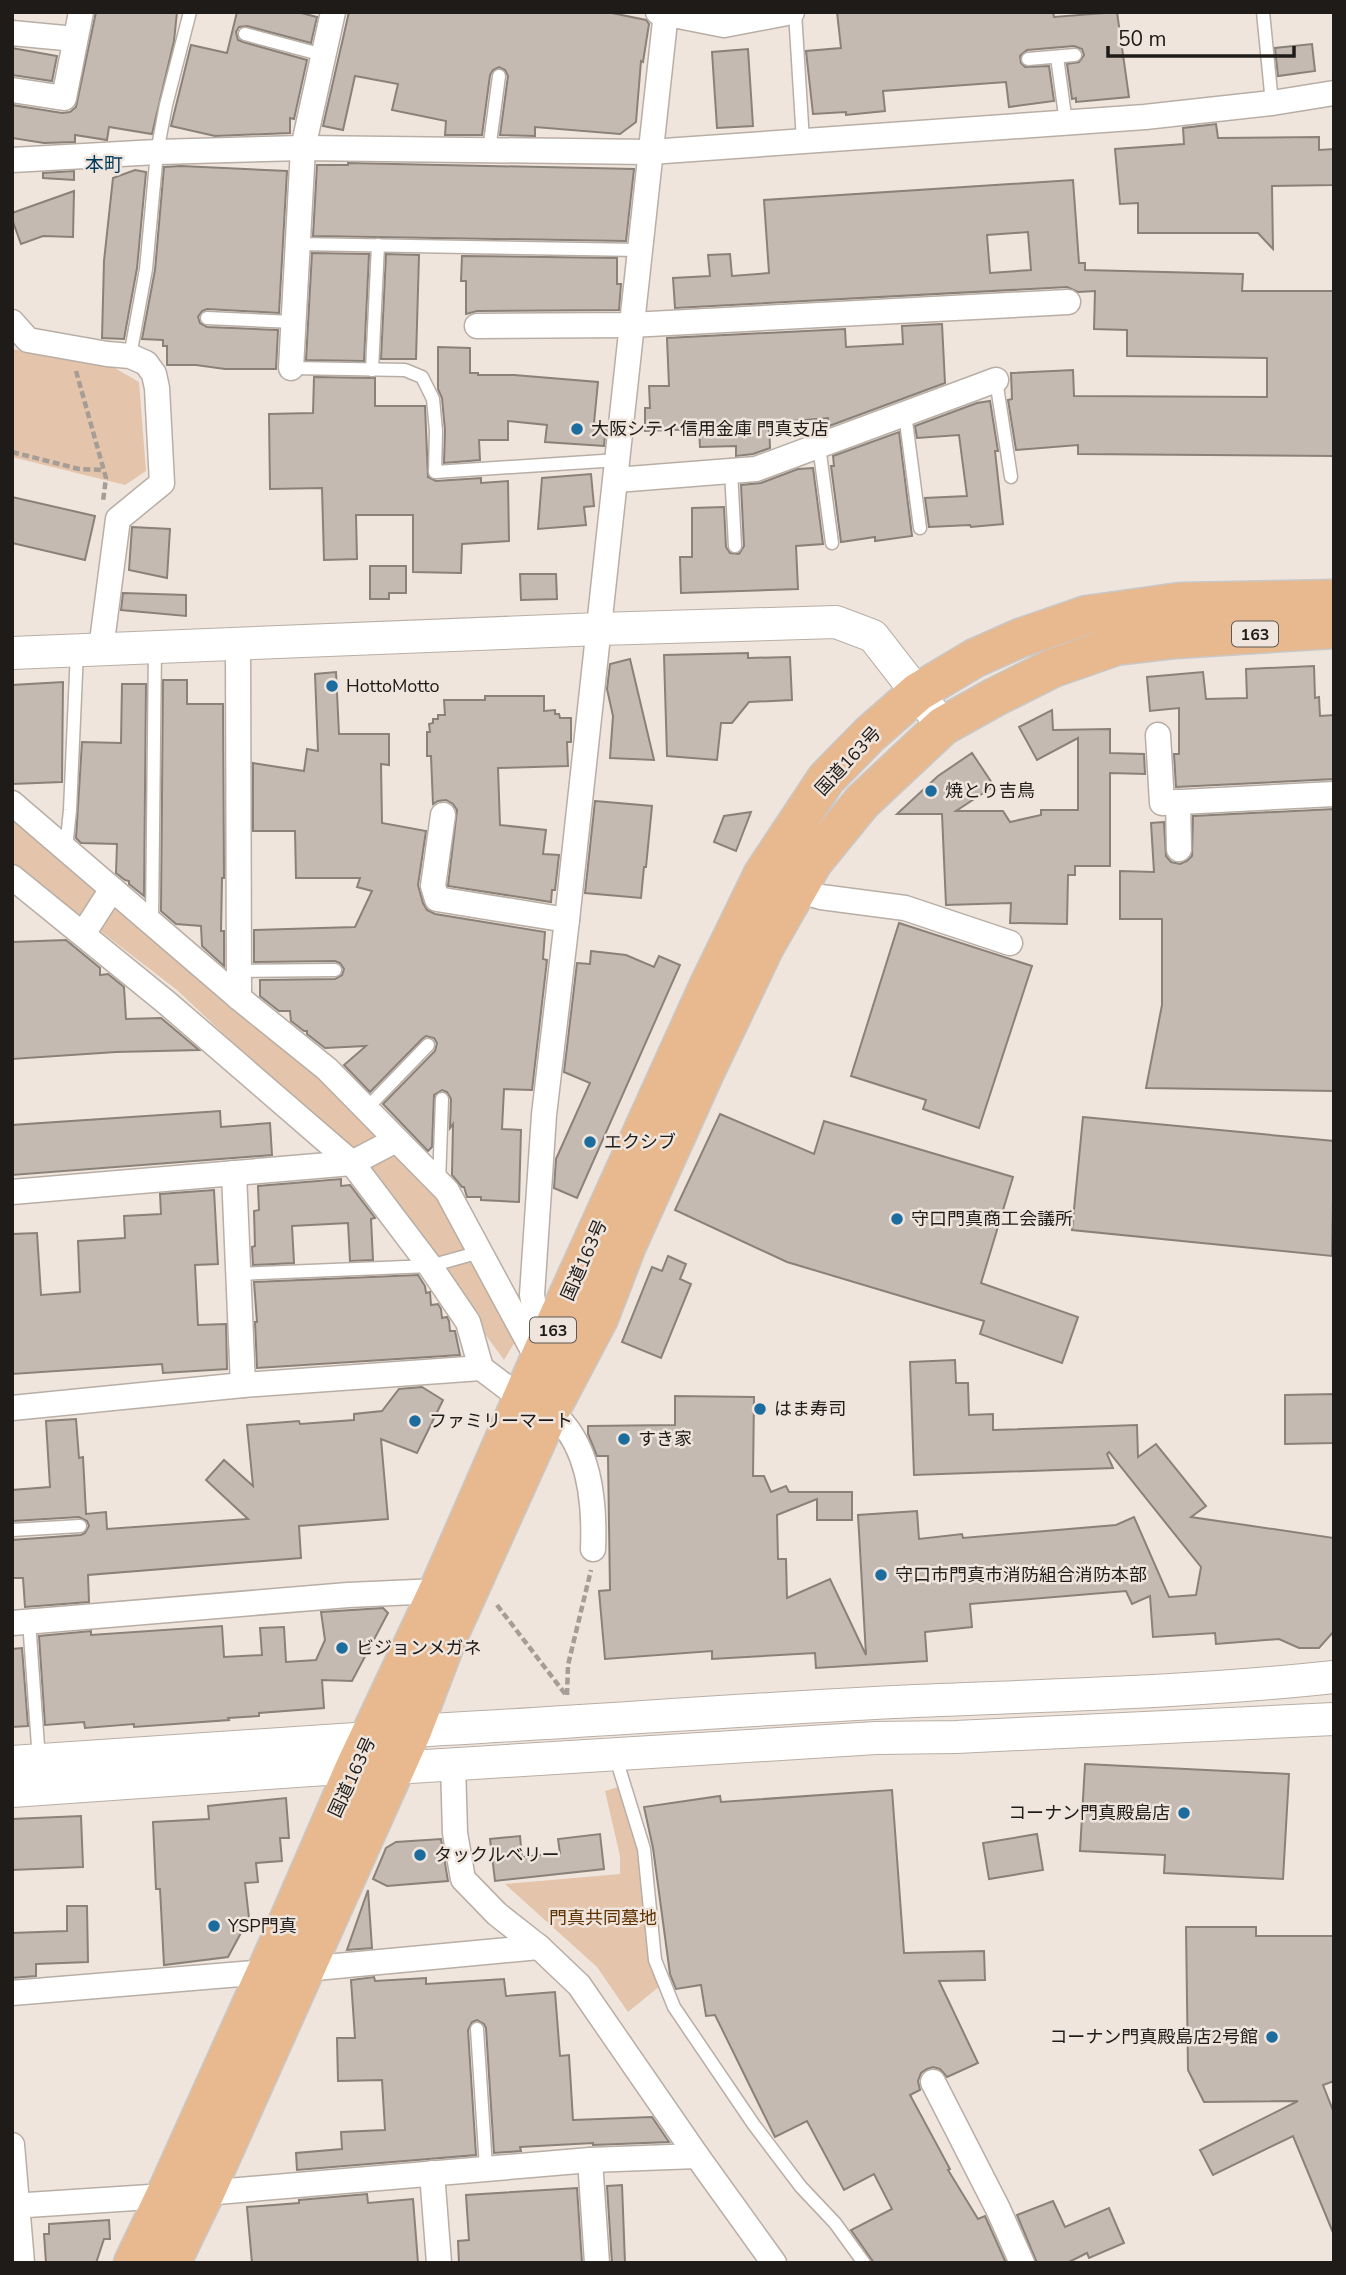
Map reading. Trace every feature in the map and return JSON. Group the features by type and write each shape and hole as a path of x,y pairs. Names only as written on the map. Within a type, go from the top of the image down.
{"highway":[{"name":"国道163号","path":"171,2263 412,1731 447,1639 475,1576 536,1405 541,1358 709,985 763,874 826,779 870,734 918,692 975,658 1020,638 1087,615 1180,602 1334,599"},
{"name":"国道163号","path":"133,2263 266,1972 362,1752 438,1591 536,1405 598,1318 627,1245 705,1072 765,946 813,862 862,802 943,726 1053,668 1116,646 1176,639 1334,629"}],"street":[{"path":"12,90 64,98 80,12"},
{"path":"291,368 303,148 333,12"},
{"path":"541,1358 531,1295 544,1115 617,470 663,13 724,25 732,18 794,12"},
{"path":"12,33 75,39"},
{"path":"12,160 303,148 650,152 1145,117 1272,103 1334,93"},
{"path":"477,326 631,325 1068,302"},
{"path":"12,322 27,340 130,356 146,363 154,374 158,388 162,483 118,519 89,650"},
{"path":"617,470 756,469 996,380"},
{"path":"12,653 836,622 873,636 943,726"},
{"path":"238,645 239,998"},
{"path":"1158,734 1162,803 1334,794"},
{"path":"1178,802 1179,849"},
{"path":"12,803 239,998 327,1069 447,1191 541,1358"},
{"path":"443,815 433,886 437,899 567,920"},
{"path":"12,877 167,1003 352,1163 468,1322 481,1368"},
{"path":"83,934 112,889"},
{"path":"796,890 821,897 905,908 1010,943"},
{"path":"12,1192 352,1163 396,1140"},
{"path":"234,1173 243,1385"},
{"path":"12,1408 243,1385 481,1368 568,1429 583,1461 589,1482 594,1514 593,1549"},
{"path":"20,1622 348,1595 438,1591"},
{"path":"12,1791 362,1752 412,1731 575,1708 1082,1696 1252,1686 1334,1677"},
{"path":"25,1761 362,1752 394,1768 876,1738 1334,1718"},
{"path":"453,1764 455,1833 463,1879 497,1914 539,1947 579,1985 774,2263"},
{"path":"305,1969 539,1947"},
{"path":"12,1993 266,1972"},
{"path":"933,2082 998,2209 1022,2263"},
{"path":"12,2145 14,2206 22,2263"},
{"path":"205,2193 590,2160 697,2156"},
{"path":"590,2160 597,2263"},
{"path":"432,2173 439,2263"},
{"path":"14,2206 165,2196"}],"lane":[{"path":"130,356 146,269 157,152 190,12"},
{"path":"794,12 803,141"},
{"path":"1263,12 1272,103"},
{"path":"245,34 323,55"},
{"path":"1028,59 1075,55"},
{"path":"1057,57 1066,123"},
{"path":"489,150 499,76"},
{"path":"298,244 639,250"},
{"path":"372,370 378,245"},
{"path":"207,318 293,322"},
{"path":"291,368 405,370 422,377 433,399 436,431 435,472 617,470"},
{"path":"996,380 1011,477"},
{"path":"905,414 920,528"},
{"path":"818,446 832,542"},
{"path":"732,471 735,546"},
{"path":"152,922 155,646"},
{"path":"66,849 89,650"},
{"path":"239,971 335,970"},
{"path":"366,1109 428,1045"},
{"path":"439,1183 442,1099"},
{"path":"238,1274 429,1265 480,1252"},
{"path":"12,1530 80,1526"},
{"path":"20,1622 25,1761"},
{"path":"615,1755 644,1849 655,1960 674,2007 754,2125 800,2187 835,2223 864,2263"},
{"path":"477,2029 486,2168"}],"path":[{"path":"68,347 106,478 102,503"},
{"path":"12,452 79,469 103,470"},
{"path":"575,1708 568,1665 584,1601 593,1549"},
{"path":"475,1576 575,1708"}],"green space":[{"path":"12,349 113,367 139,382 146,471 125,485 12,457"},
{"path":"12,816 319,1072 441,1195 516,1340 504,1360 358,1161 177,990 12,863"},
{"name":"門真共同墓地","path":"618,1787 638,1849 660,1986 628,2012 597,1967 505,1884 620,1874 620,1856 605,1791"}],"building":[{"path":"96,12 177,12 174,41 152,134 109,127 107,140 75,135 75,142 44,143 12,138 12,105 62,113 70,112 76,107"},
{"path":"237,12 297,12 317,17 311,43 247,26 239,27 236,32 238,40 243,42 307,60 294,119 290,118 290,133 215,136 171,126 191,45 227,53"},
{"path":"349,12 607,12 646,20 649,24 643,62 641,61 636,122 620,134 535,127 535,136 500,135 508,76 505,70 499,67 490,75 482,135 445,135 446,121 392,110 398,84 355,76 343,130 323,126"},
{"path":"837,12 1053,12 1054,17 1117,12 1129,97 1076,102 1076,98 1072,99 1067,64 1079,62 1084,55 1082,49 1074,46 1027,50 1020,56 1025,67 1049,66 1054,101 1009,107 1006,82 883,91 885,111 846,115 846,112 813,114 806,51 841,48"},
{"path":"1312,44 1315,71 1278,76 1275,48"},
{"path":"12,48 57,56 52,81 12,75"},
{"path":"748,49 753,126 717,128 712,52"},
{"path":"1216,124 1218,138 1319,137 1319,150 1334,149 1334,185 1272,186 1273,249 1258,233 1138,233 1138,203 1120,204 1115,149 1184,144 1183,128"},
{"path":"348,163 634,169 626,241 313,236 317,165"},
{"path":"164,167 287,171 279,313 207,309 198,317 200,323 207,327 278,330 276,369 167,365 167,346 163,346 163,340 142,339 155,270"},
{"path":"135,170 146,172 137,268 124,339 102,338 104,261 113,178"},
{"path":"74,171 74,180 43,178 43,173"},
{"path":"1073,180 1079,263 1085,263 1085,270 1243,274 1242,291 1334,291 1334,456 1078,454 1078,445 1016,450 1008,400 1012,399 1011,373 1073,370 1074,396 1267,397 1267,358 1127,356 1127,330 1094,329 1095,291 1078,292 1067,287 675,308 673,278 710,276 708,255 730,254 732,276 769,273 764,200","holes":["1028,232 1031,270 990,273 987,235"]},
{"path":"74,191 73,237 43,236 21,244 12,213"},
{"path":"312,253 369,254 364,361 306,360"},
{"path":"386,254 419,255 416,359 381,359"},
{"path":"462,256 617,258 617,284 621,284 619,310 477,311 466,314 466,281 461,281"},
{"path":"942,324 945,383 829,426 828,418 769,423 770,448 736,456 736,446 700,447 699,429 645,431 645,408 650,408 649,386 669,386 667,338 845,329 846,347 903,344 902,326"},
{"path":"438,347 470,348 470,373 478,375 598,382 594,423 606,424 604,446 545,442 547,425 508,421 508,440 479,440 480,460 444,463 445,430 442,398 438,389"},
{"path":"314,377 375,378 375,406 425,406 428,477 436,481 481,478 481,483 508,481 509,541 462,544 461,573 413,572 413,515 356,515 357,559 324,560 322,488 270,489 269,414 313,413"},
{"path":"990,401 998,451 995,451 1003,524 929,527 925,498 967,496 959,435 917,438 915,426 977,403"},
{"path":"899,432 912,536 875,541 875,537 841,542 831,466 834,466 833,456"},
{"path":"813,468 823,544 796,546 798,589 681,593 680,557 692,557 692,508 724,507 726,547 730,553 739,554 744,546 741,485 761,483 798,469"},
{"path":"591,474 594,506 584,507 586,525 538,529 542,478"},
{"path":"12,497 95,516 85,560 12,543"},
{"path":"132,527 170,529 167,578 129,570"},
{"path":"370,566 406,566 406,593 389,593 389,599 370,599"},
{"path":"520,574 556,574 557,599 521,600"},
{"path":"123,593 186,595 186,616 121,610"},
{"path":"748,653 748,658 790,657 792,700 749,702 732,723 721,723 717,760 667,756 664,655"},
{"path":"630,659 654,760 610,758 613,716 607,689 610,664"},
{"path":"1314,666 1315,698 1319,697 1320,716 1334,715 1334,779 1176,787 1174,754 1179,754 1179,708 1150,711 1147,677 1203,672 1206,699 1247,698 1246,669"},
{"path":"336,672 339,734 389,734 389,765 381,764 382,823 426,831 418,885 427,910 435,914 545,932 543,959 547,960 532,1090 504,1089 502,1129 521,1130 519,1202 467,1197 464,1187 452,1175 453,1124 450,1128 451,1099 447,1092 442,1090 434,1095 432,1147 428,1151 383,1104 435,1051 437,1043 434,1038 426,1036 422,1039 370,1092 344,1065 366,1046 325,1048 307,1034 307,1031 291,1021 290,1011 279,1011 260,996 260,980 335,979 342,975 344,969 335,961 254,962 254,930 355,927 372,891 357,887 360,878 296,878 295,831 253,831 253,763 304,771 307,749 318,751 315,674"},
{"path":"163,680 187,680 187,704 223,704 224,878 221,931 224,931 224,966 202,946 201,926 176,924 161,911"},
{"path":"63,682 62,782 12,784 12,685"},
{"path":"122,684 146,684 144,896 116,873 117,844 81,843 76,838 82,742 121,743"},
{"path":"485,696 544,696 544,711 555,710 555,714 559,714 560,718 571,718 571,742 567,742 568,766 498,768 500,825 546,830 543,854 559,855 551,902 448,886 457,810 446,800 433,804 427,732 430,732 429,724 433,723 433,719 438,719 438,715 445,715 444,700 485,700"},
{"path":"1052,710 1053,730 1110,729 1110,753 1144,754 1145,774 1110,773 1110,866 1075,866 1075,875 1068,875 1067,924 1010,923 1011,903 946,905 942,814 897,814 938,776 972,753 994,786 956,811 1003,811 1010,822 1041,815 1041,810 1078,810 1078,738 1037,760 1019,727"},
{"path":"595,801 652,806 641,898 585,893"},
{"path":"1334,809 1334,1091 1146,1088 1162,1005 1162,919 1120,919 1120,871 1154,872 1151,823 1164,822 1166,856 1171,862 1180,864 1192,856 1193,816"},
{"path":"751,812 736,851 714,842 724,816"},
{"path":"899,923 1032,966 979,1128 923,1109 926,1100 851,1076"},
{"path":"66,940 100,968 100,975 108,974 124,987 126,1019 161,1018 199,1050 12,1059 12,942"},
{"path":"591,951 626,955 654,967 659,956 680,965 577,1198 554,1188 556,1159 590,1083 564,1072 577,963 590,964"},
{"path":"220,1111 221,1127 270,1123 272,1155 12,1175 12,1125"},
{"name":"守口門真商工会議所","path":"720,1114 814,1154 824,1121 1013,1177 981,1283 1078,1317 1062,1363 980,1334 984,1321 787,1262 675,1210"},
{"path":"1083,1117 1334,1141 1332,1256 1072,1230"},
{"path":"341,1179 341,1186 350,1185 375,1218 371,1219 373,1260 350,1261 348,1223 292,1226 294,1263 253,1265 254,1211 259,1210 258,1186"},
{"path":"214,1190 218,1264 195,1265 198,1325 226,1324 227,1369 163,1373 162,1364 12,1374 12,1234 37,1233 41,1295 80,1292 78,1241 125,1238 124,1216 161,1214 160,1194"},
{"path":"668,1256 686,1264 680,1279 691,1284 661,1358 622,1342 652,1267 662,1271"},
{"path":"418,1275 426,1293 430,1292 431,1305 438,1304 442,1318 447,1317 449,1321 450,1331 455,1331 460,1355 257,1368 254,1282"},
{"path":"955,1360 956,1383 968,1383 969,1415 993,1414 993,1430 1137,1425 1138,1457 1156,1444 1206,1506 1191,1517 1334,1538 1334,1631 1319,1648 1299,1648 1279,1639 1216,1644 1215,1633 1153,1637 1150,1596 1132,1604 1126,1591 970,1604 972,1627 925,1632 927,1661 816,1668 815,1653 712,1659 712,1651 605,1659 599,1591 610,1590 608,1456 597,1456 588,1434 588,1426 675,1425 675,1396 754,1397 753,1476 764,1476 771,1492 786,1486 789,1492 852,1492 852,1520 817,1520 817,1499 777,1515 778,1559 786,1559 787,1598 830,1579 866,1655 858,1515 917,1511 919,1539 962,1534 963,1538 1116,1525 1134,1517 1169,1597 1196,1595 1201,1567 1109,1452 1107,1454 1113,1468 914,1475 910,1362"},
{"path":"422,1387 443,1400 417,1453 381,1439 388,1519 299,1526 301,1558 88,1575 89,1602 25,1607 23,1578 12,1578 12,1540 81,1535 89,1526 87,1521 79,1517 13,1521 12,1490 50,1487 46,1421 76,1419 79,1458 83,1457 86,1514 106,1512 107,1529 248,1519 206,1480 224,1460 253,1486 247,1425 354,1420 354,1414 382,1411 399,1389"},
{"path":"1334,1394 1334,1443 1285,1444 1285,1395"},
{"path":"383,1608 388,1613 352,1681 322,1680 324,1708 259,1713 259,1716 228,1718 229,1720 134,1727 134,1724 85,1728 84,1722 45,1725 39,1636 91,1631 91,1635 222,1626 224,1657 262,1655 260,1628 284,1627 286,1662 316,1660 325,1640 321,1612"},
{"path":"22,1648 28,1726 12,1727 12,1649"},
{"name":"コーナン門真殿島店","path":"1085,1764 1289,1774 1283,1879 1164,1873 1165,1855 1080,1851"},
{"path":"892,1790 904,1953 984,1951 985,1980 939,1981 978,2063 947,2077 940,2069 927,2069 921,2073 918,2081 920,2090 910,2095 950,2169 948,2170 978,2219 985,2216 1006,2263 874,2263 851,2230 892,2209 874,2174 844,2190 807,2121 775,2137 715,2015 706,2016 701,1985 676,1989 670,1974 653,1848 644,1807 720,1796 721,1802"},
{"path":"286,1798 289,1838 280,1838 282,1861 256,1863 258,1882 245,1883 249,1918 228,1957 164,1965 160,1889 156,1889 153,1822 209,1819 208,1806"},
{"path":"81,1816 83,1867 12,1870 12,1819"},
{"path":"600,1834 604,1869 495,1881 490,1839 520,1836 522,1857 560,1853 558,1839"},
{"path":"1037,1834 1043,1870 989,1879 983,1843"},
{"path":"441,1839 448,1881 387,1886 373,1879 386,1848 396,1842"},
{"path":"368,1890 372,1948 347,1950"},
{"path":"67,1906 87,1906 88,1962 36,1964 36,1976 12,1978 12,1933 67,1931"},
{"path":"1186,1927 1256,1927 1256,1936 1334,1936 1334,2081 1323,2085 1334,2113 1334,2235 1293,2136 1213,2175 1200,2150 1298,2101 1204,2102 1188,2070"},
{"path":"374,1977 375,1981 426,1978 426,1984 504,1979 506,1996 555,1992 560,2056 569,2055 573,2120 652,2117 669,2142 520,2147 521,2151 494,2153 486,2028 477,2020 472,2022 468,2030 476,2155 297,2170 296,2153 342,2149 341,2132 385,2130 382,2080 338,2081 337,2038 355,2038 351,1980"},
{"path":"622,2185 625,2263 612,2263 607,2186"},
{"path":"577,2188 582,2263 459,2263 458,2241 469,2240 466,2195"},
{"path":"367,2194 368,2203 413,2199 418,2263 252,2263 247,2207"},
{"path":"1053,2201 1065,2227 1109,2208 1124,2243 1089,2258 1087,2253 1067,2263 1037,2263 1017,2215"},
{"path":"109,2220 110,2239 104,2239 96,2263 46,2263 44,2234 49,2234 49,2224"}],"place":[{"name":"大阪シティ信用金庫 門真支店","path":"577,429"},
{"name":"HottoMotto","path":"332,686"},
{"name":"焼とり吉鳥","path":"931,791"},
{"name":"エクシブ","path":"590,1142"},
{"name":"守口門真商工会議所","path":"897,1219"},
{"name":"はま寿司","path":"760,1409"},
{"name":"ファミリーマート","path":"415,1421"},
{"name":"すき家","path":"624,1439"},
{"name":"守口市門真市消防組合消防本部","path":"881,1575"},
{"name":"ビジョンメガネ","path":"342,1648"},
{"name":"コーナン門真殿島店","path":"1184,1813"},
{"name":"タックルベリー","path":"420,1855"},
{"name":"YSP門真","path":"214,1926"},
{"name":"コーナン門真殿島店2号館","path":"1272,2037"}],"district":[{"name":"本町","path":"104,164"}]}
